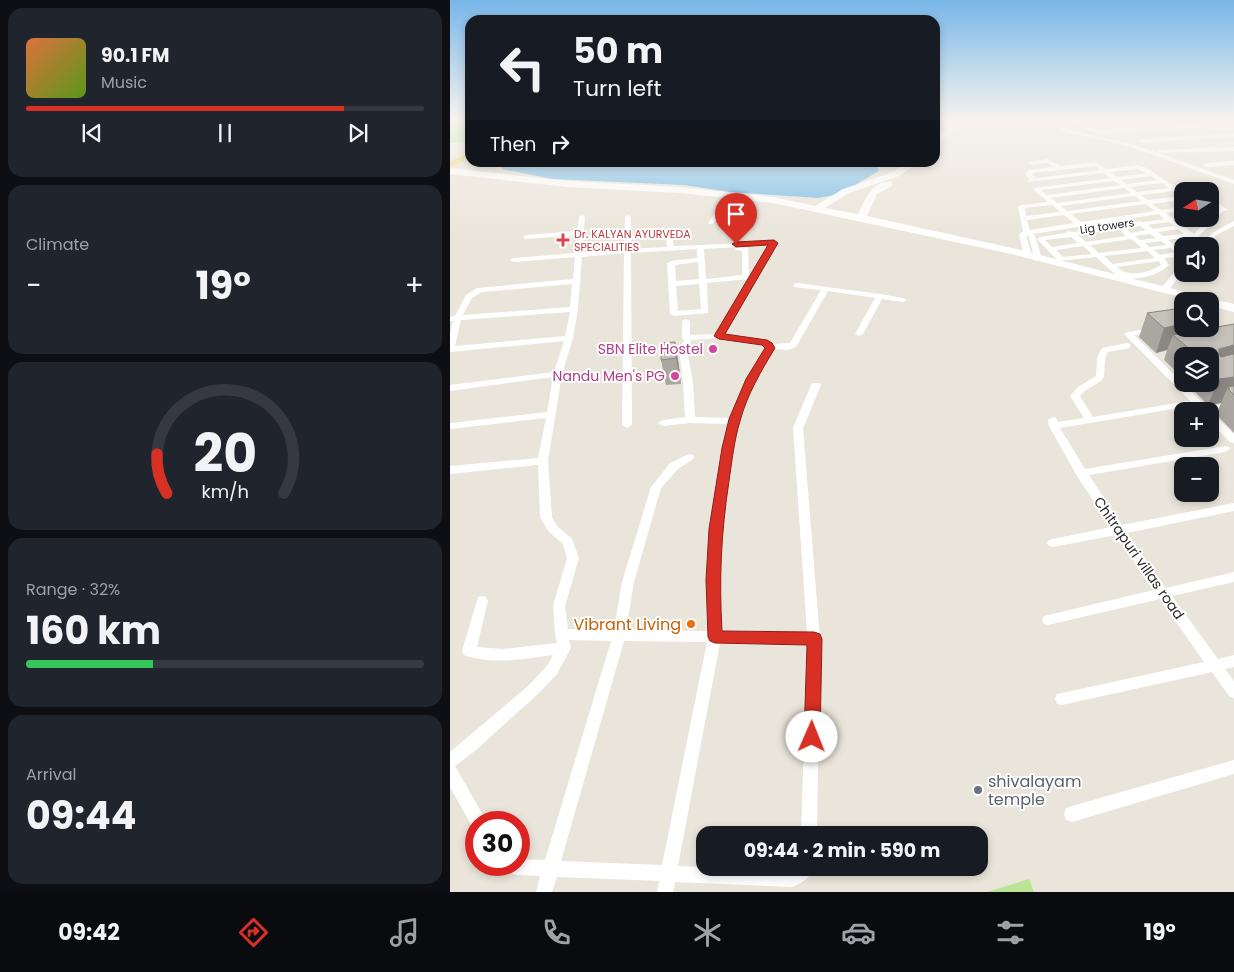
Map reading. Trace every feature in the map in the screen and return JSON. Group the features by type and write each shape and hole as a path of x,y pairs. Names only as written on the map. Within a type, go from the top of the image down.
{"street":[{"path":"1171,160 1234,182"},
{"path":"1031,163 1048,161 1125,218"},
{"path":"1206,165 1234,162"},
{"path":"1036,180 1029,176 1028,173 1092,163 1106,171 1174,224"},
{"path":"818,208 846,191 913,167"},
{"path":"861,218 873,192 915,167"},
{"path":"1079,224 1029,182 1140,167 1174,188"},
{"path":"450,172 568,184 731,194 818,208 1033,257 1174,292"},
{"path":"1036,189 1153,174"},
{"path":"1046,197 1163,181"},
{"path":"862,186 877,190"},
{"path":"1033,257 1030,234 1021,203 1054,204 1174,189"},
{"path":"711,223 731,194"},
{"path":"1024,218 1174,197"},
{"path":"1219,207 1223,210"},
{"path":"1219,211 1223,210"},
{"path":"1050,249 1133,238 1192,236 1223,210"},
{"path":"1030,234 1079,224 1140,223 1174,213"},
{"path":"1174,216 1125,218 1115,224 1041,239 1061,259 1147,249 1174,248"},
{"path":"450,761 533,690 552,670 564,648 559,606 573,558 568,542 554,529 546,517 543,461 558,374 569,338 574,309 582,217"},
{"path":"627,425 628,217"},
{"path":"1140,223 1174,248"},
{"path":"1211,237 1234,223"},
{"path":"1070,232 1122,275 1130,276 1153,272 1163,268 1165,265 1159,258 1115,224"},
{"path":"1133,238 1152,231 1179,228 1192,236"},
{"path":"668,230 672,248"},
{"name":"Lig towers","path":"1030,234 1070,232"},
{"path":"526,237 581,233"},
{"path":"700,249 774,243 719,336"},
{"path":"514,260 672,248 746,248 746,277 672,284"},
{"path":"700,249 701,260 702,282 705,311 674,314 671,263 701,260"},
{"path":"1111,266 1174,255"},
{"path":"1164,290 1174,278"},
{"path":"569,338 450,349 454,319 469,297 480,290 576,281"},
{"path":"797,285 903,300"},
{"path":"686,338 719,336 764,342 769,346 788,347 792,345 826,288"},
{"path":"859,334 880,296"},
{"path":"1219,304 1234,308"},
{"path":"454,319 574,309"},
{"path":"686,321 686,338 688,341 683,349 690,420"},
{"path":"1157,329 1128,334 1158,357 1174,376"},
{"path":"665,892 715,637 713,580 715,529 728,448 734,421 751,379 770,348 769,346"},
{"path":"1127,346 1105,350 1100,357 1101,375 1098,379 1078,390 1075,396 1090,420 1174,406"},
{"path":"450,388 558,374"},
{"path":"809,826 814,639 798,428 816,385"},
{"path":"1188,392 1197,402"},
{"path":"1219,408 1234,404"},
{"path":"450,426 552,414"},
{"path":"662,423 690,420 734,421"},
{"name":"Chitrapuri villas road","path":"1090,420 1053,423 1081,473 1162,592 1234,692"},
{"path":"1219,425 1234,440"},
{"path":"1081,473 1225,449"},
{"path":"544,892 619,635 628,582 656,487 674,466 689,457"},
{"path":"450,470 543,461"},
{"path":"1053,544 1234,507"},
{"path":"1048,620 1162,592 1234,577"},
{"path":"482,601 468,650 479,654 530,652 564,648"},
{"path":"561,634 814,639"},
{"path":"1062,699 1234,661"},
{"path":"1072,814 1234,766"},
{"path":"450,772 473,811"},
{"path":"530,867 696,874"},
{"path":"731,876 792,879 796,876"}],"green space":[{"path":"1029,879 1034,892 987,892"}],"water":[{"path":"502,167 878,167 879,171 840,194 818,198 730,192 684,185 552,179 503,169"}],"building":[{"path":"1174,309 1174,326 1164,328 1147,313"},
{"path":"1234,324 1234,345 1219,349 1219,347 1187,347 1175,337 1219,337 1219,327"},
{"path":"675,342 676,358 661,360 661,343"},
{"path":"1234,354 1234,377 1219,379 1219,355 1221,357"},
{"path":"1234,386 1234,395 1228,387"}],"place":[{"name":"Dr. KALYAN AYURVEDA SPECIALITIES","path":"563,240"},
{"name":"SBN Elite Hostel","path":"713,349"},
{"name":"Nandu Men's PG","path":"675,376"},
{"name":"Vibrant Living","path":"691,624"},
{"name":"shivalayam temple","path":"978,790"}],"route":[{"path":"736,244 774,243 719,336 764,342 770,348 751,379 734,419 728,448 715,529 713,580 715,637 814,639 812,737"}]}
